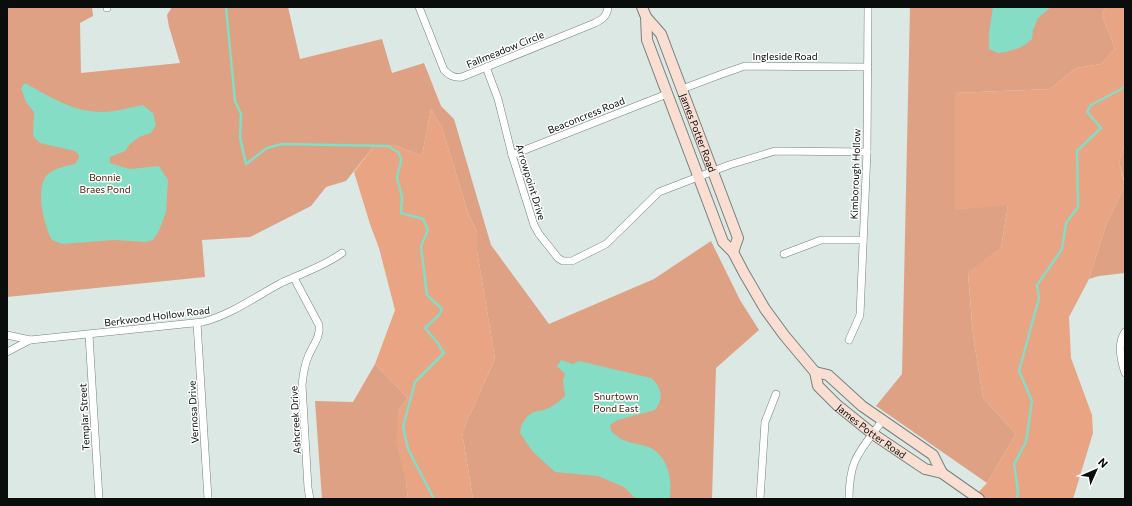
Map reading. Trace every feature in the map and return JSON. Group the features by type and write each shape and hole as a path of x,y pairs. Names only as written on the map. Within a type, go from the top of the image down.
{"main road":[{"name":"James Potter Road","path":"642,7 646,17 647,40 723,242 733,252 765,309 784,335 815,372 818,386 838,405 873,434 925,469 942,474 977,498"},
{"name":"James Potter Road","path":"646,17 661,34 738,238 733,252"},
{"name":"James Potter Road","path":"815,372 828,375 862,406 933,456 942,474"}],"street":[{"name":"Fallmeadow Circle","path":"419,7 444,70 450,76 455,77 462,77 595,23 604,18 608,7"},
{"name":"Kimborough Hollow","path":"849,340 860,315 867,152 868,7"},
{"name":"Ingleside Road","path":"682,89 745,66 868,67"},
{"name":"Arrowpoint Drive","path":"486,67 498,99 512,156 536,230 554,254 563,261 572,261 606,244 659,192 713,171 775,151 867,152"},
{"name":"Beaconcress Road","path":"512,156 667,94"},
{"path":"784,254 821,240 863,240"},
{"name":"Berkwood Hollow Road","path":"7,335 30,340 89,335 197,323 211,320 224,315 282,283 329,262 342,253"},
{"name":"Ashcreek Drive","path":"294,278 319,325 320,331 306,363 302,385 308,488 310,499"},
{"name":"Vernosa Drive","path":"197,323 208,499"},
{"path":"1125,332 1121,340 1120,350 1122,366 1125,374"},
{"name":"Templar Street","path":"89,335 99,499"},
{"name":"Berkwood Hollow Road","path":"7,352 30,340"},
{"path":"760,499 765,422 776,394"},
{"path":"849,499 854,463 882,421"}],"green space":[{"path":"7,7 92,7 93,16 80,23 81,73 180,63 169,27 167,15 172,7 288,7 300,59 382,39 392,73 424,63 441,106 454,119 491,245 549,324 654,279 711,241 740,300 759,330 716,368 712,499 473,499 462,432 495,359 477,251 477,232 468,213 442,128 431,109 422,156 394,145 374,146 346,181 326,187 311,206 250,237 202,240 205,277 7,297"},
{"path":"910,7 1105,7 1102,15 1115,49 1101,64 1076,68 1050,89 955,93 1008,205 1001,248 968,273 973,335 983,398 1016,434 987,483 876,406 902,374"},
{"path":"1125,143 1125,183 1119,162"},
{"path":"1125,185 1125,273 1099,276 1089,279 1106,225"},
{"path":"375,364 408,398 398,410 408,499 322,499 315,401 353,402"}],"shaded area":[{"path":"993,7 1051,7 1038,18 1033,30 1032,39 1019,48 998,53 989,49 989,32"},
{"path":"1105,7 1125,7 1125,143 1119,162 1125,185 1106,225 1089,279 1069,317 1071,358 1092,415 1093,433 1073,499 972,499 987,483 1016,434 983,398 973,335 968,272 1001,248 1008,205 955,210 955,93 1050,89 1076,68 1101,64 1115,49 1102,15"},
{"path":"25,83 72,107 92,111 108,112 143,105 153,113 156,125 151,133 139,137 130,144 125,151 110,157 110,163 130,169 159,166 168,180 166,212 159,231 153,240 145,242 114,240 62,244 52,240 46,225 42,206 41,197 44,180 48,174 54,170 75,164 79,158 79,155 75,151 40,143 33,136 34,112 26,102 21,88"},
{"path":"431,109 442,128 468,213 477,232 477,251 495,359 462,432 473,499 408,499 406,482 396,441 398,410 408,398 375,364 395,310 379,248 354,172 374,146 394,145 422,156"},
{"path":"561,360 573,364 579,361 651,378 658,385 661,397 655,410 618,420 610,425 611,431 621,439 627,442 649,447 656,451 661,457 670,476 670,499 636,499 624,487 598,476 555,472 533,452 520,433 521,426 526,418 531,414 550,407 565,396 563,381 565,374 557,366"}],"waterway":[{"path":"226,7 235,101 241,114 240,138 246,164 267,148 282,144 388,146 399,153 401,160 397,177 402,198 401,213 423,219 428,230 421,246 427,295 442,309 439,315 425,328 444,353 415,382 403,427 408,449 434,499"},
{"path":"1017,499 1018,491 1014,464 1026,442 1032,401 1019,371 1039,298 1037,285 1062,249 1066,223 1078,207 1077,151 1101,128 1087,112 1091,105 1125,87"}],"park label":[{"name":"Bonnie Braes Pond","path":"105,182"},
{"name":"Snurtown Pond East","path":"616,402"}]}
